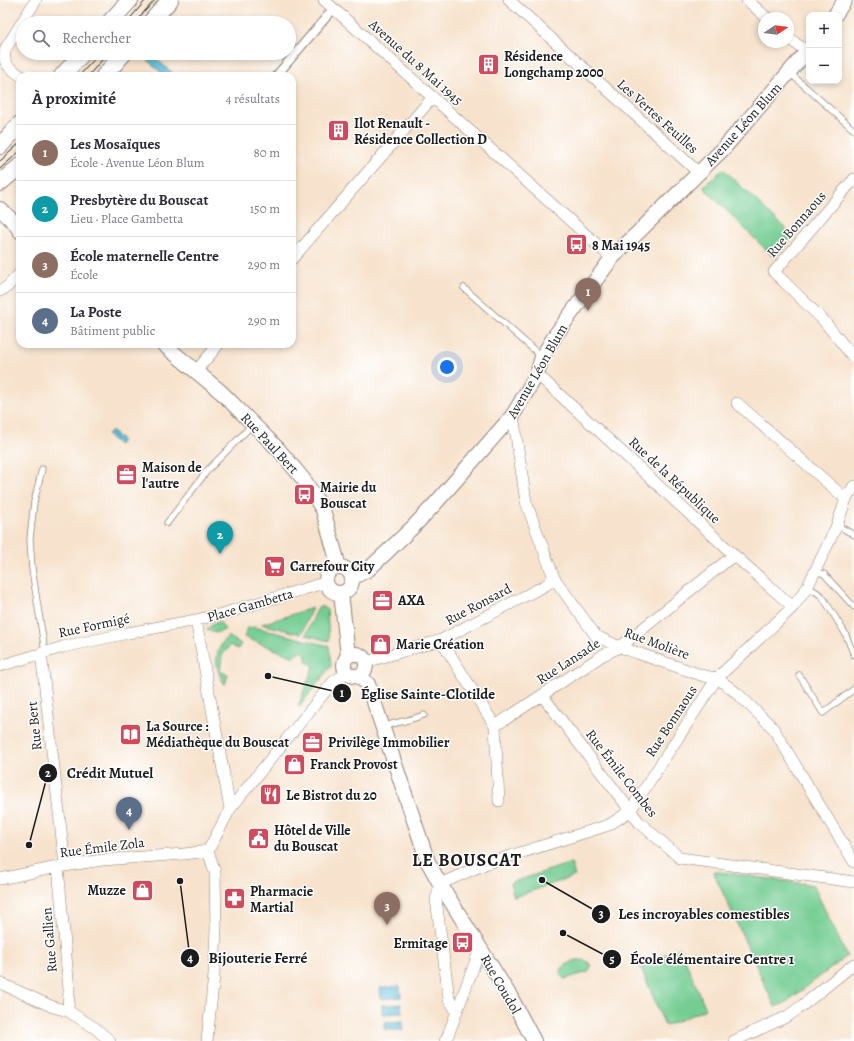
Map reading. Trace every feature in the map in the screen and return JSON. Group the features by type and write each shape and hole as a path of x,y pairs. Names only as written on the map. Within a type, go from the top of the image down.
{"main road":[{"path":"115,16 130,0"},
{"path":"156,16 170,0"},
{"path":"66,72 77,60"},
{"path":"107,72 118,60"},
{"path":"0,146 16,128"},
{"path":"0,183 16,169"}],"street":[{"path":"26,16 36,0"},
{"name":"Avenue du 8 Mai 1945","path":"324,0 612,258"},
{"name":"Les Vertes Feuilles","path":"509,0 699,173"},
{"path":"747,0 760,12"},
{"path":"837,12 845,0"},
{"path":"296,53 334,8"},
{"path":"16,32 6,48 2,60 16,72"},
{"path":"794,42 806,49"},
{"name":"Avenue Léon Blum","path":"352,578 369,569 413,527 513,415 537,374 542,358 556,334 612,258 724,148 806,52"},
{"path":"279,72 290,60"},
{"path":"296,254 433,97"},
{"name":"Rue Bonnaous","path":"854,179 774,272 823,320 854,358"},
{"path":"0,209 16,225"},
{"path":"0,291 7,287 16,277"},
{"name":"Rue Paul Bert","path":"168,348 218,389 279,450 304,480 323,510 339,567"},
{"path":"196,371 216,348"},
{"name":"Rue de la République","path":"537,374 734,555 793,607"},
{"path":"737,403 846,500"},
{"name":"Rue Molière","path":"513,415 526,502 554,578 596,636 620,647 704,676 717,678 738,694 773,728 854,862"},
{"name":"Rue Bonnaous","path":"440,884 485,864 609,825 630,811 717,678 793,607 807,588 837,525 846,500 854,486"},
{"name":"Rue Lansade","path":"495,726 603,655 620,647 734,555"},
{"path":"339,567 347,570 352,578 351,586 348,589 338,593 330,589 327,582 327,575 339,567"},
{"name":"Rue Ronsard","path":"366,662 441,640 546,585 554,578"},
{"name":"Place Gambetta","path":"230,809 196,620 222,614 327,582"},
{"path":"341,592 348,656"},
{"name":"Rue Formigé","path":"0,666 63,647 196,620"},
{"path":"441,640 495,726 499,801"},
{"name":"Rue Bert","path":"43,653 61,867"},
{"path":"207,1041 214,975 216,928 215,872 208,851 230,809 332,682 353,674 364,672 366,662 364,658 355,653 348,656 344,661 345,670 353,674 368,684 428,862 440,884 436,899 449,999 457,1012"},
{"name":"Rue Émile Combes","path":"542,695 639,822 680,858 854,882"},
{"name":"Rue Émile Zola","path":"0,879 102,860 208,851"},
{"name":"Rue Gallien","path":"61,867 69,990 68,1011"},
{"name":"Rue Coudol","path":"440,884 510,996 534,1041"},
{"path":"445,1041 480,949"},
{"path":"734,1041 788,1016 804,1005 854,964"},
{"path":"0,983 53,1007 68,1011 95,1028 110,1041"}],"lane":[{"path":"789,73 854,130"},
{"path":"464,288 542,358"},
{"path":"167,523 207,471 253,424"},
{"path":"42,469 34,502 30,539 32,569 43,653"},
{"path":"837,525 854,535"},
{"path":"815,571 824,574 854,607"},
{"path":"807,588 822,596 845,632 854,655"},
{"path":"800,675 824,713 854,689"},
{"path":"382,727 424,715"}],"green space":[{"path":"723,169 793,236 774,258 703,187"},
{"path":"321,606 327,610 329,641 306,635 318,607"},
{"path":"312,608 301,634 262,624"},
{"path":"220,622 225,630 215,633 207,630 213,624"},
{"path":"254,627 329,646 331,666 299,707 298,706 314,665 306,662 306,655 301,651 294,657 244,637 248,628"},
{"path":"228,636 241,644 238,649 230,645 222,656 220,672 228,674 225,685 217,666 217,659 220,647"},
{"path":"571,863 575,876 514,897 510,883"},
{"path":"713,871 813,885 847,956 785,1003 775,1007"},
{"path":"680,948 706,1009 665,1026 640,965"},
{"path":"575,960 587,961 591,967 588,972 565,979 561,975 560,970"}],"water":[{"path":"147,60 158,60 171,72 160,72"},
{"path":"111,431 122,440 119,445 107,435"},
{"path":"400,986 401,997 381,999 380,988"},
{"path":"401,1004 402,1013 382,1014 382,1005"},
{"path":"403,1021 403,1030 385,1030 385,1022"}],"tram line":[{"path":"132,16 146,0"},
{"path":"140,16 155,0"},
{"path":"83,72 94,60"},
{"path":"91,72 102,60"},
{"path":"0,161 16,147"},
{"path":"0,169 16,155"}],"place":[{"name":"Résidence Longchamp 2000","path":"488,64"},
{"name":"Ilot Renault - Résidence Collection D","path":"339,131"},
{"name":"8 Mai 1945","path":"577,245"},
{"name":"Les Mosaïques","path":"588,311"},
{"name":"Maison de l'autre","path":"127,475"},
{"name":"Mairie du Bouscat","path":"304,495"},
{"name":"Presbytère du Bouscat","path":"220,554"},
{"name":"Carrefour City","path":"275,566"},
{"name":"AXA","path":"382,600"},
{"name":"Marie Création","path":"381,644"},
{"name":"Église Sainte-Clotilde","path":"268,676"},
{"name":"La Source : Médiathèque du Bouscat","path":"131,734"},
{"name":"Privilège Immobilier","path":"312,742"},
{"name":"Franck Provost","path":"295,764"},
{"name":"Le Bistrot du 20","path":"271,795"},
{"name":"La Poste","path":"129,830"},
{"name":"Hôtel de Ville du Bouscat","path":"259,838"},
{"name":"Crédit Mutuel","path":"29,845"},
{"name":"Les incroyables comestibles","path":"542,880"},
{"name":"Bijouterie Ferré","path":"180,881"},
{"name":"Muzze","path":"142,890"},
{"name":"Pharmacie Martial","path":"235,899"},
{"name":"École maternelle Centre","path":"387,925"},
{"name":"École élémentaire Centre 1","path":"563,933"},
{"name":"Ermitage","path":"463,943"}],"district":[{"name":"LE BOUSCAT","path":"467,860"}]}
